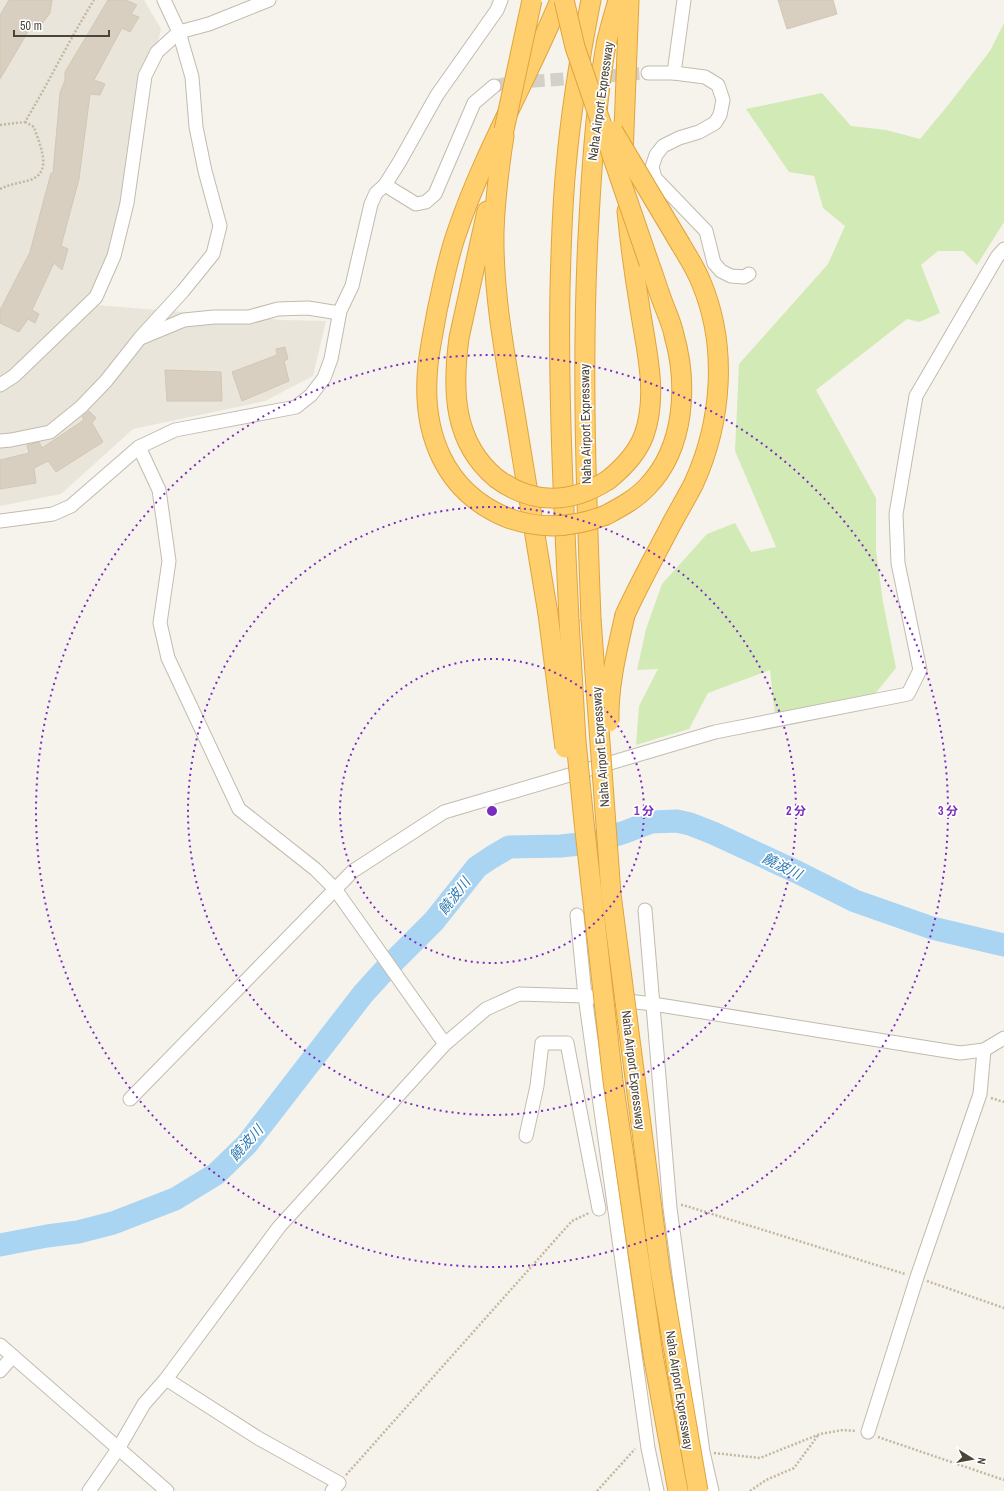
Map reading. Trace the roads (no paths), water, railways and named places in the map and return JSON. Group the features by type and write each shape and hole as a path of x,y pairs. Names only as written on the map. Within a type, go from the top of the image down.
{"highway":[{"path":"532,0 459,338 456,360 457,405 468,444 476,458 486,470 506,486 518,491 547,498 561,498 580,495 608,480 623,468 633,456 644,435 647,422 651,395 650,376 632,264 622,167 629,0"},
{"path":"560,0 490,149 456,232 446,269 439,304 428,366 427,392 429,417 441,458 451,475 463,489 488,509 508,518 528,524 556,527 580,524 606,515 631,501 644,490 654,479 668,457 675,439 680,416 682,392 678,352 674,334 575,47 564,0"},
{"name":"Naha Airport Expressway","path":"591,0 572,107 565,169 561,252 559,351 562,467 569,620 577,748 584,822 613,1081 653,1355 678,1491"},
{"name":"Naha Airport Expressway","path":"618,0 607,44 599,97 591,171 587,252 584,351 585,468 591,619 611,894 660,1270 698,1491"},
{"path":"591,91 617,139 681,245 701,282 715,328 718,353 717,401 714,426 694,483 639,584 625,615 616,653 609,704 609,749 631,988 635,1080"},
{"path":"504,130 497,182 494,232 498,306 548,614 570,785 601,974"}],"street":[{"path":"0,441 50,432 81,407 106,381 140,338 183,291 213,254 220,226 205,171 196,127 192,77 179,32 164,0"},
{"path":"0,385 14,376 96,297 114,256 128,203 145,76 157,52 179,32 209,24 240,5 269,0"},
{"path":"0,521 53,514 71,506 139,447 175,430 296,407 312,395 324,378 331,359 339,313 352,286 371,204 376,193 385,185 437,95 497,10 501,0"},
{"path":"674,73 684,0"},
{"path":"648,73 674,73 705,77 718,85 722,100 720,115 715,123 699,132 679,138 662,146 656,155 652,166 655,178 706,231 714,263 721,271 731,276 744,277 749,274"},
{"path":"385,185 416,204 426,202 435,194 474,103 494,86"},
{"path":"130,1099 352,871 444,812 715,732 908,694 920,670 898,563 896,514 916,396 997,257 1004,250"},
{"path":"140,338 184,320 214,317 249,317 278,309 308,308 339,313"},
{"path":"139,447 159,490 169,561 160,623 168,658 239,809 316,869 335,889 445,1044"},
{"path":"645,910 670,1208 704,1452 712,1491"},
{"path":"577,915 585,996 615,1214 647,1442 657,1491"},
{"path":"88,1491 118,1449 144,1404 166,1379 279,1227 445,1044 486,1010 519,994 585,996 653,1004 960,1053 984,1050 1004,1038"},
{"path":"526,1136 537,1086 542,1043 567,1043 599,1209"},
{"path":"868,1432 916,1277 980,1094 984,1050"},
{"path":"615,1214 670,1208"},
{"path":"0,1345 167,1491"},
{"path":"0,1371 13,1356"},
{"path":"166,1379 335,1487"},
{"path":"647,1442 704,1452"}],"waterway":[{"name":"饒波川","path":"0,1245 78,1232 113,1223 175,1199 216,1174 247,1144 363,994 434,921 477,867 509,847 561,846 589,843 651,822 677,821 690,824 713,833 855,901 932,928 1004,945"}],"tunnel":[{"path":"494,86 508,83 648,73"}]}
